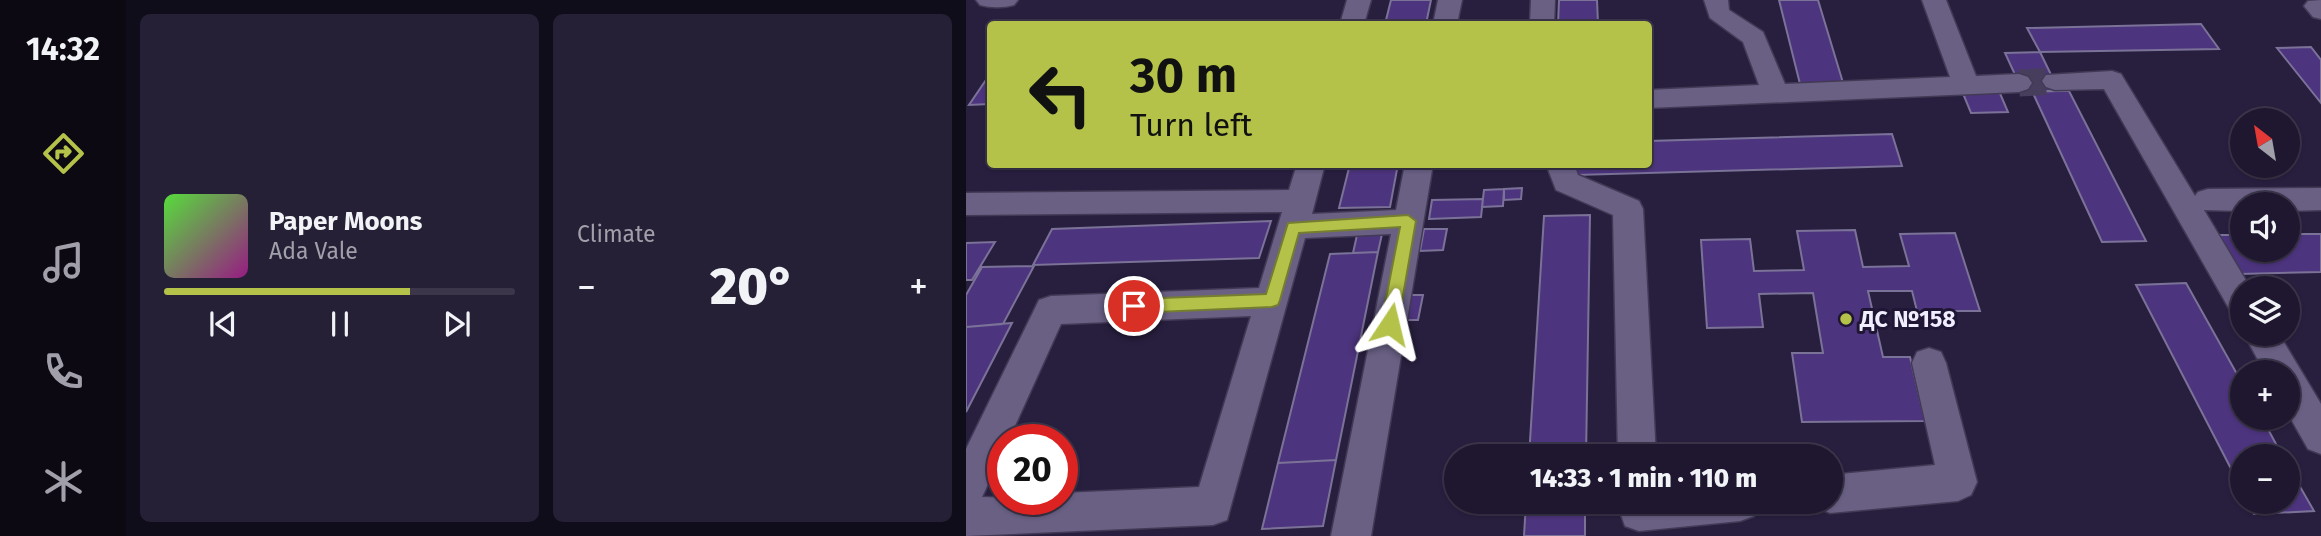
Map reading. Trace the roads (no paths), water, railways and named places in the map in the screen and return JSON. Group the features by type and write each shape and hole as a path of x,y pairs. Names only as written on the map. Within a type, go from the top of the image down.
{"street":[{"path":"988,1 1006,0"},
{"path":"1353,21 1359,0"},
{"path":"1446,21 1450,0"},
{"path":"1542,21 1543,0"},
{"path":"1716,0 1718,13 1754,38 1775,93"},
{"path":"1934,0 1966,85"},
{"path":"2055,81 2112,80 2230,282"},
{"path":"1652,99 2018,83"},
{"path":"966,517 1213,506 1310,168"},
{"path":"1351,536 1418,168"},
{"path":"1561,168 1566,182 1628,209 1637,444"},
{"path":"2208,200 2321,199"},
{"path":"966,204 1297,214 1408,221"},
{"path":"966,490 1051,310 1272,300"},
{"path":"1843,493 1958,482 1929,363"},
{"path":"2300,401 2321,437"},
{"path":"1639,517 1659,514"}],"tunnel":[{"path":"2019,83 2055,81"}],"place":[{"name":"ДС №158","path":"1846,319"}]}
